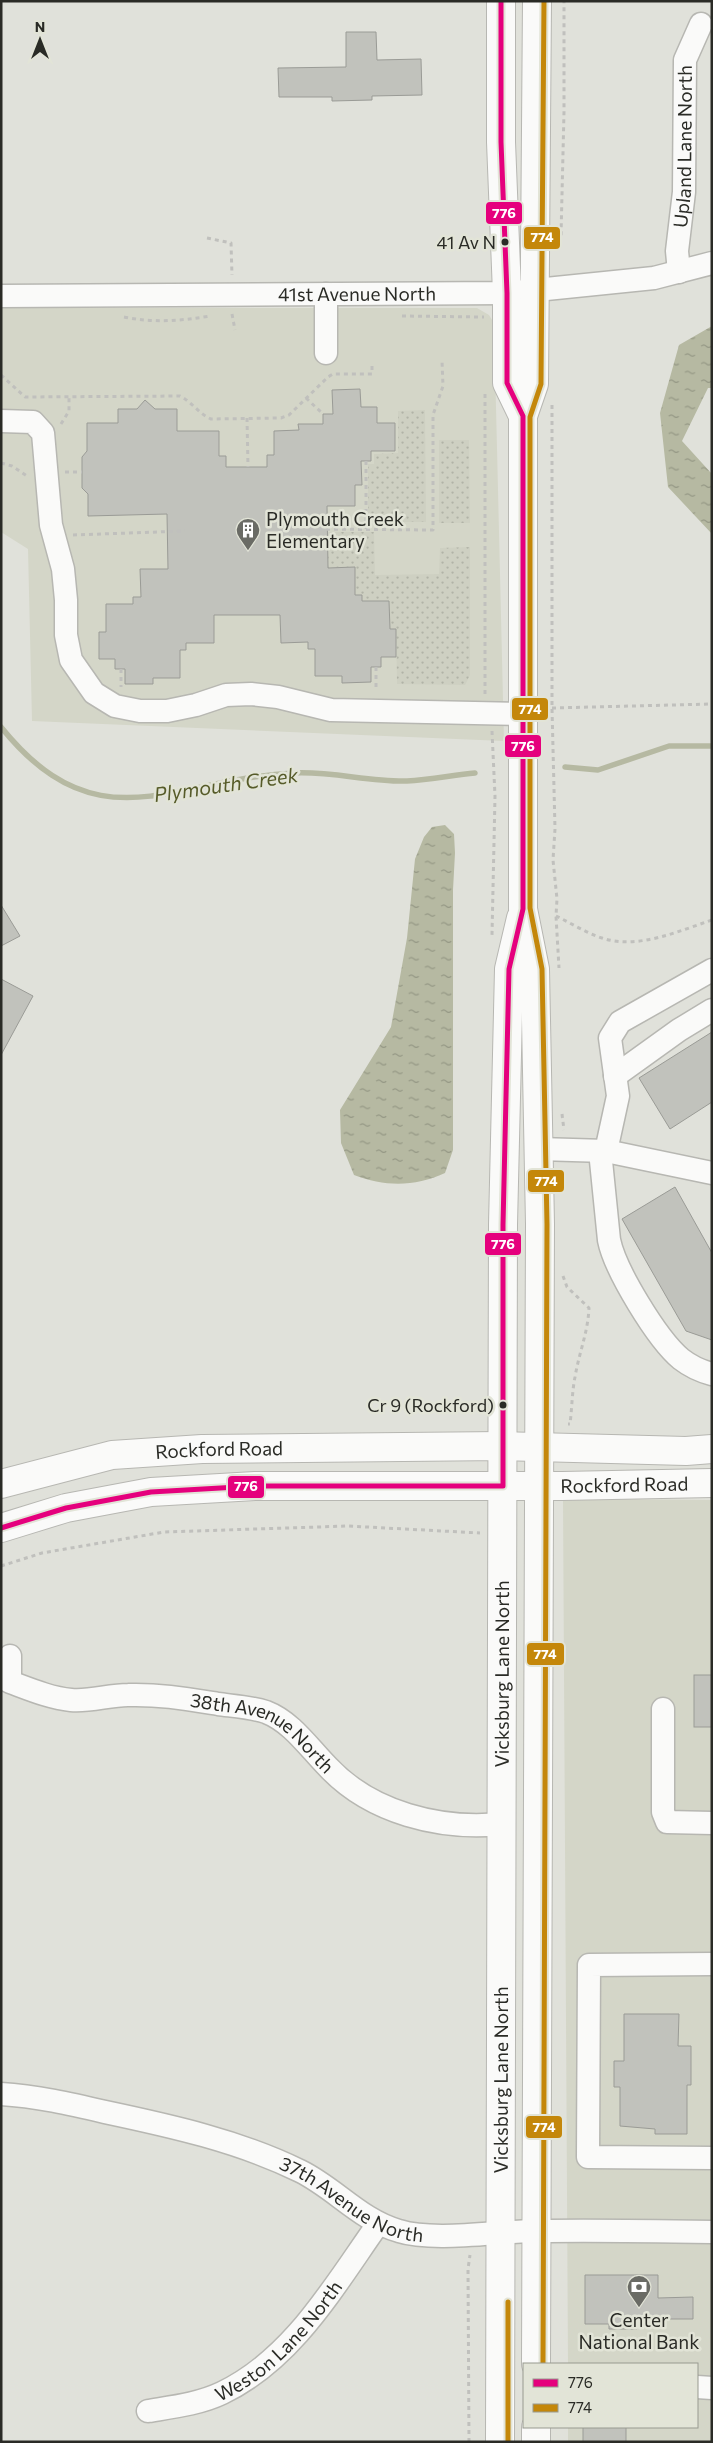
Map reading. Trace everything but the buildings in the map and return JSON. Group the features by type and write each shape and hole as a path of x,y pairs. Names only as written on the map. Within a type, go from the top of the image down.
{"main road":[{"name":"Vicksburg Lane North","path":"501,1 501,142 507,293 507,383 523,416"},
{"name":"Vicksburg Lane North","path":"536,2363 539,1435 552,1150 535,969 523,909 523,416 534,384 537,1"},
{"name":"Vicksburg Lane North","path":"500,2442 502,1446 509,969 523,909"},
{"name":"Rockford Road","path":"1,1484 112,1455 202,1449 502,1446 539,1435 686,1450 712,1449"},
{"name":"Rockford Road","path":"1,1528 66,1508 151,1492 255,1486 539,1486 712,1483"},
{"path":"536,2428 536,2442"}],"street":[{"name":"Upland Lane North","path":"679,272 677,252 684,192 685,60 701,24"},
{"name":"41st Avenue North","path":"1,296 507,293 654,278 712,263"},
{"path":"326,294 326,353"},
{"path":"1,421 33,422 43,434 46,450 51,525 63,570 66,600 66,635 71,660 94,694 115,706 140,711 167,711 196,705 226,695 251,694 278,696 331,710 524,714"},
{"path":"712,970 620,1022 610,1038 618,1096 603,1151 609,1240 612,1253 621,1272 670,1349 697,1370 712,1374"},
{"path":"615,1076 679,1030 712,1010"},
{"path":"552,1150 603,1151 712,1173"},
{"name":"38th Avenue North","path":"10,1656 5,1682 72,1700 126,1695 163,1695 266,1712 287,1724 329,1769 360,1794 396,1812 434,1822 472,1826 501,1824"},
{"path":"663,1709 663,1812 667,1822 712,1823"},
{"path":"712,1964 589,1965 588,2156 712,2158"},
{"name":"37th Avenue North","path":"1,2094 68,2104 144,2120 193,2131 231,2144 315,2178 378,2224 401,2232 430,2236 537,2231 712,2232"},
{"name":"Weston Lane North","path":"148,2411 185,2405 221,2394 253,2375 282,2351 307,2324 378,2224"},
{"path":"698,2387 712,2388"}],"path":[{"path":"556,251 561,236 564,1"},
{"path":"310,529 433,530 433,415 443,386 442,361"},
{"path":"1,375 25,397 145,398 180,396 187,399 204,416 211,419 281,418 289,415 328,377 334,374 372,374 372,362"},
{"path":"552,395 552,708 554,860 560,959 558,975"},
{"path":"306,398 323,414"},
{"path":"247,418 248,467"},
{"path":"366,461 366,529"},
{"path":"1,463 12,466 31,478 47,484"},
{"path":"65,535 185,531"},
{"path":"376,667 376,711"},
{"path":"552,708 712,704"},
{"path":"556,916 603,938 625,942 666,935 712,920"},
{"path":"552,1150 565,1133 561,1107"},
{"path":"539,1435 570,1424 575,1378 588,1326 589,1308 567,1287 562,1273"},
{"path":"1,1566 42,1553 164,1532 348,1526 480,1533"}],"shaded area":[{"path":"1,308 477,308 489,315 494,323 504,741 32,721 28,549 1,532"},
{"path":"425,410 426,522 368,522 368,464 374,464 374,454 398,453 398,411"},
{"path":"439,440 469,440 470,523 439,523"},
{"path":"327,532 374,532 375,575 439,574 440,548 470,547 470,675 465,685 397,684 396,629 390,629 389,601 362,601 362,595 355,595 354,567 327,568"},
{"path":"563,1499 712,1500 712,2442 568,2442 568,2428 698,2428 698,2363 568,2363"}],"water":[{"path":"712,326 712,388 708,388 682,441 712,474 712,534 668,487 660,413 679,345"},
{"path":"445,825 454,834 455,853 453,890 453,1150 445,1173 434,1178 400,1184 377,1182 354,1175 341,1143 340,1110 391,1027 407,938 415,859 424,837 432,827"}],"waterway":[{"name":"Plymouth Creek","path":"1,727 36,764 70,786 104,796 138,797 173,793 250,778 294,773 393,781 424,780 475,773"},
{"name":"Plymouth Creek","path":"565,767 598,770 669,746 712,746"}],"transit line":[{"name":"776","path":"1,1528 66,1508 151,1492 255,1486 503,1486 503,1225 509,969 523,909 523,416 507,383 507,293 501,142 501,1"},
{"name":"774","path":"543,2363 547,1224 542,969 530,908 530,417 541,384 544,1"},
{"name":"774","path":"508,2302 508,2442"}],"place":[{"name":"41 Av N","path":"505,242"},
{"name":"Plymouth Creek Elementary","path":"248,551"},
{"name":"Cr 9 (Rockford)","path":"503,1405"},
{"name":"Center National Bank","path":"639,2308"}]}
